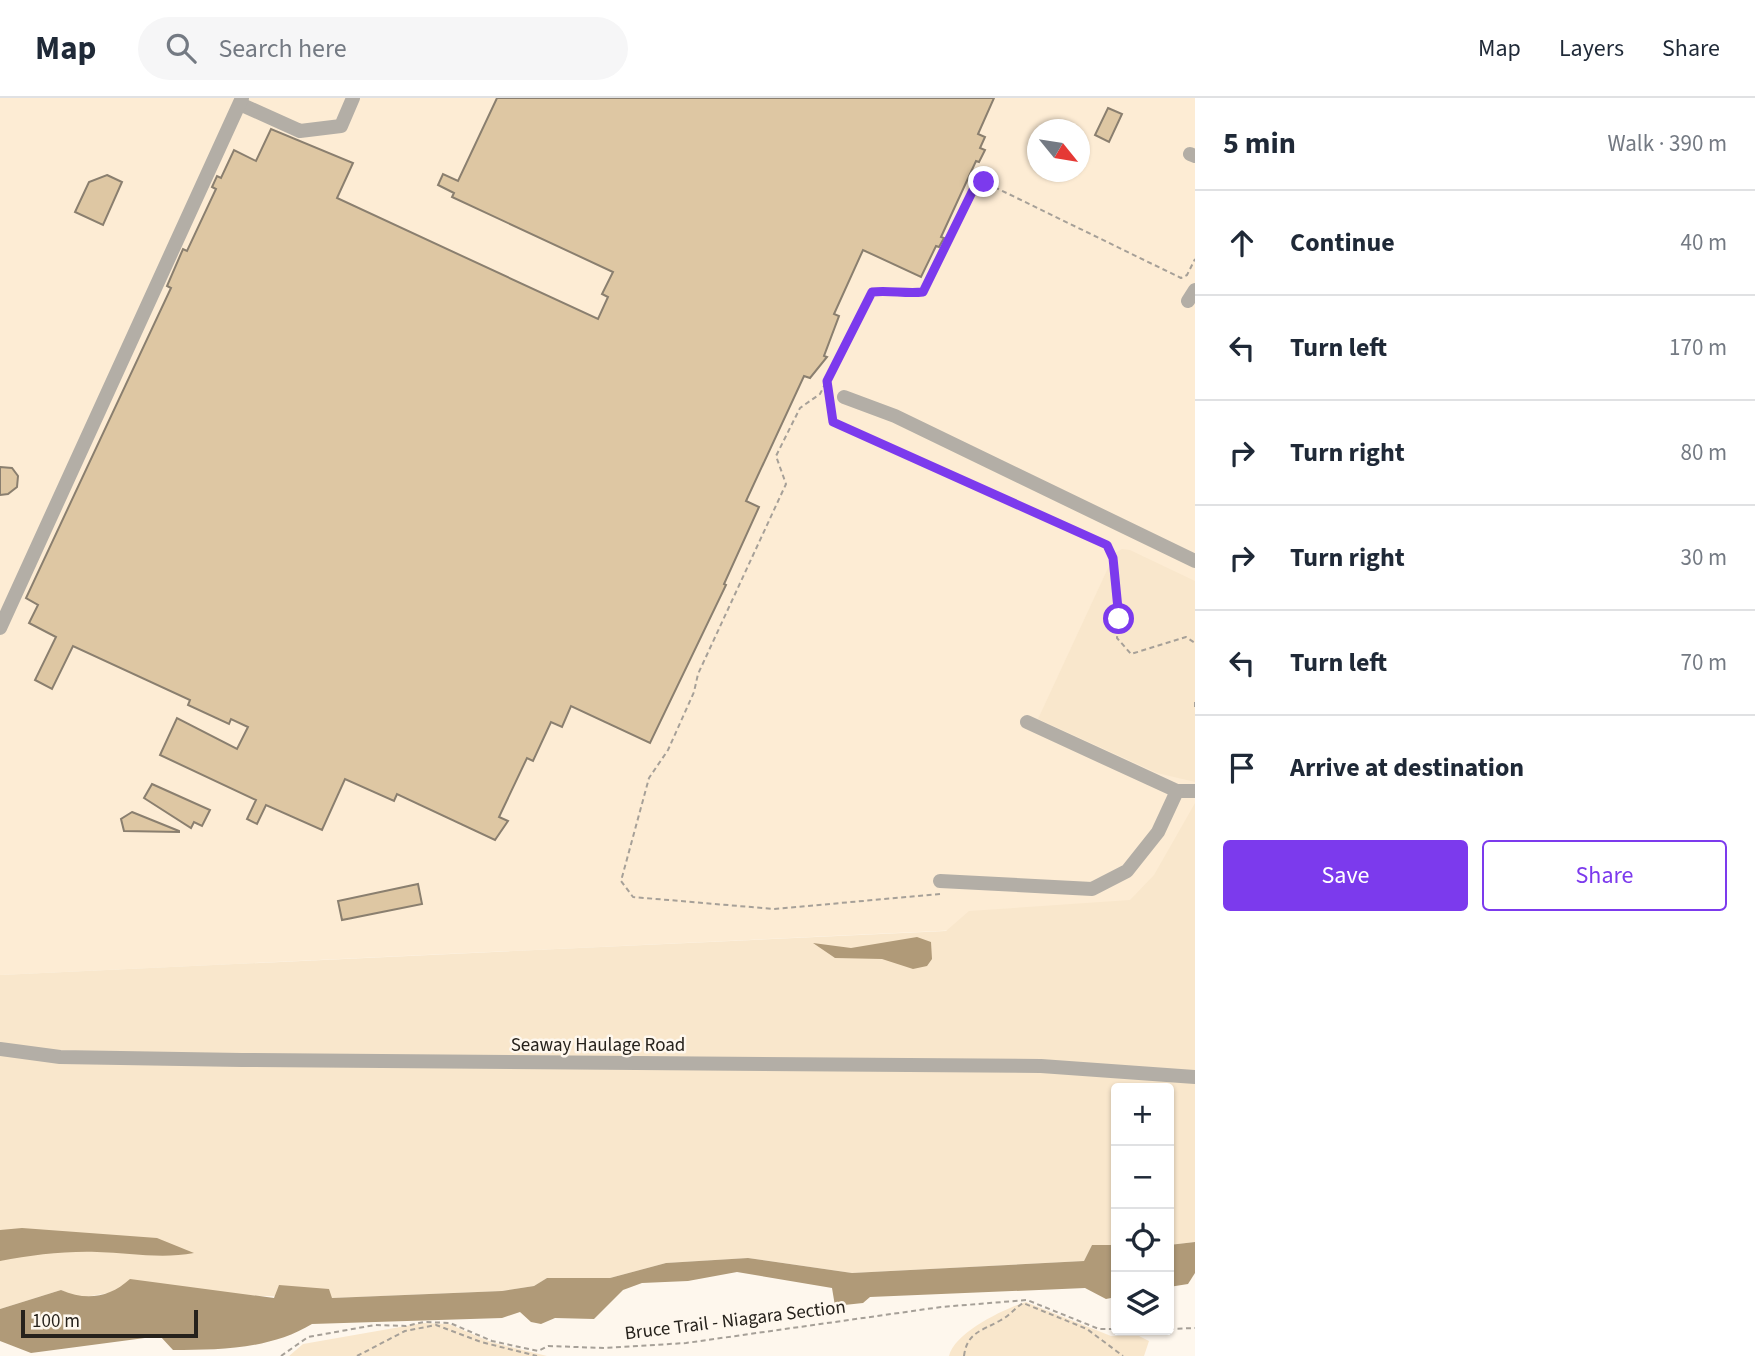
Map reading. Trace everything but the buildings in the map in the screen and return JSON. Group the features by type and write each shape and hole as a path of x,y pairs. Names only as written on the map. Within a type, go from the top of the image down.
{"street":[{"path":"0,628 241,101 300,131 341,126 353,98"},
{"path":"844,397 895,416 1195,561"},
{"path":"1027,722 1177,791 1195,791"},
{"path":"943,886 1092,889 1127,871 1157,832 1177,791"},
{"name":"Seaway Haulage Road","path":"0,1049 60,1057 242,1060 1041,1066 1195,1077"}],"path":[{"path":"943,886 936,896 774,909 634,897 621,881 649,778 668,750 694,692 698,674 786,484 776,456 800,408 820,394 872,292 900,289 911,293 923,292 975,186 984,182 1181,278 1187,275 1195,259"},
{"path":"827,381 833,422 1107,545 1113,558 1119,619 1117,638 1131,654 1186,637 1195,643"},
{"path":"1195,702 1195,707"},
{"name":"Bruce Trail - Niagara Section","path":"281,1356 308,1337 375,1325 450,1323 492,1341 538,1351 548,1346 604,1348 686,1343 941,1307 1027,1300 1099,1329 1111,1329"},
{"path":"964,1356 968,1338 1003,1319 1023,1303 1087,1329 1123,1356"},
{"path":"357,1356 405,1331 436,1325 481,1342 537,1356"},
{"path":"1174,1329 1195,1328"}],"shaded area":[{"path":"0,98 1195,98 1195,919 0,975"},
{"path":"1122,549 1130,550 1195,581 1195,782 1157,773 1038,719 1115,553"},
{"path":"1195,803 1195,1242 1174,1244 1174,1083 1111,1083 1111,1245 1092,1245 1084,1261 852,1273 748,1258 666,1263 610,1278 547,1278 534,1286 502,1291 332,1298 115,1292 79,1298 61,1290 0,1309 0,975 946,931 969,911 1130,900 1154,875"},
{"path":"917,937 931,942 932,959 927,966 913,969 882,959 835,958 813,943 851,948"},
{"path":"22,1228 157,1238 194,1253 158,1256 72,1252 0,1261 0,1230"},
{"path":"1195,1242 1195,1273 1188,1284 1174,1286 1174,1244"},
{"path":"1092,1245 1111,1245 1111,1298 1106,1299 1085,1288 870,1297 863,1303 835,1306 832,1288 737,1272 688,1281 642,1283 623,1290 594,1319 555,1318 541,1324 531,1322 520,1312 502,1318 312,1324 280,1339 209,1349 173,1350 160,1336 31,1353 0,1341 0,1309 61,1290 79,1296 106,1294 130,1279 274,1298 279,1285 329,1289 332,1298 502,1291 534,1286 547,1278 610,1278 666,1263 748,1258 852,1273 1084,1261"},
{"path":"1026,1302 1111,1336 1139,1336 1149,1341 1144,1356 949,1356 960,1338 970,1330"},
{"path":"423,1323 449,1324 491,1342 547,1356 289,1356 303,1344"}],"route":[{"path":"984,182 975,186 923,292 911,293 900,289 872,292 827,381 826,391 833,422 1107,545 1113,558 1119,619"}]}
